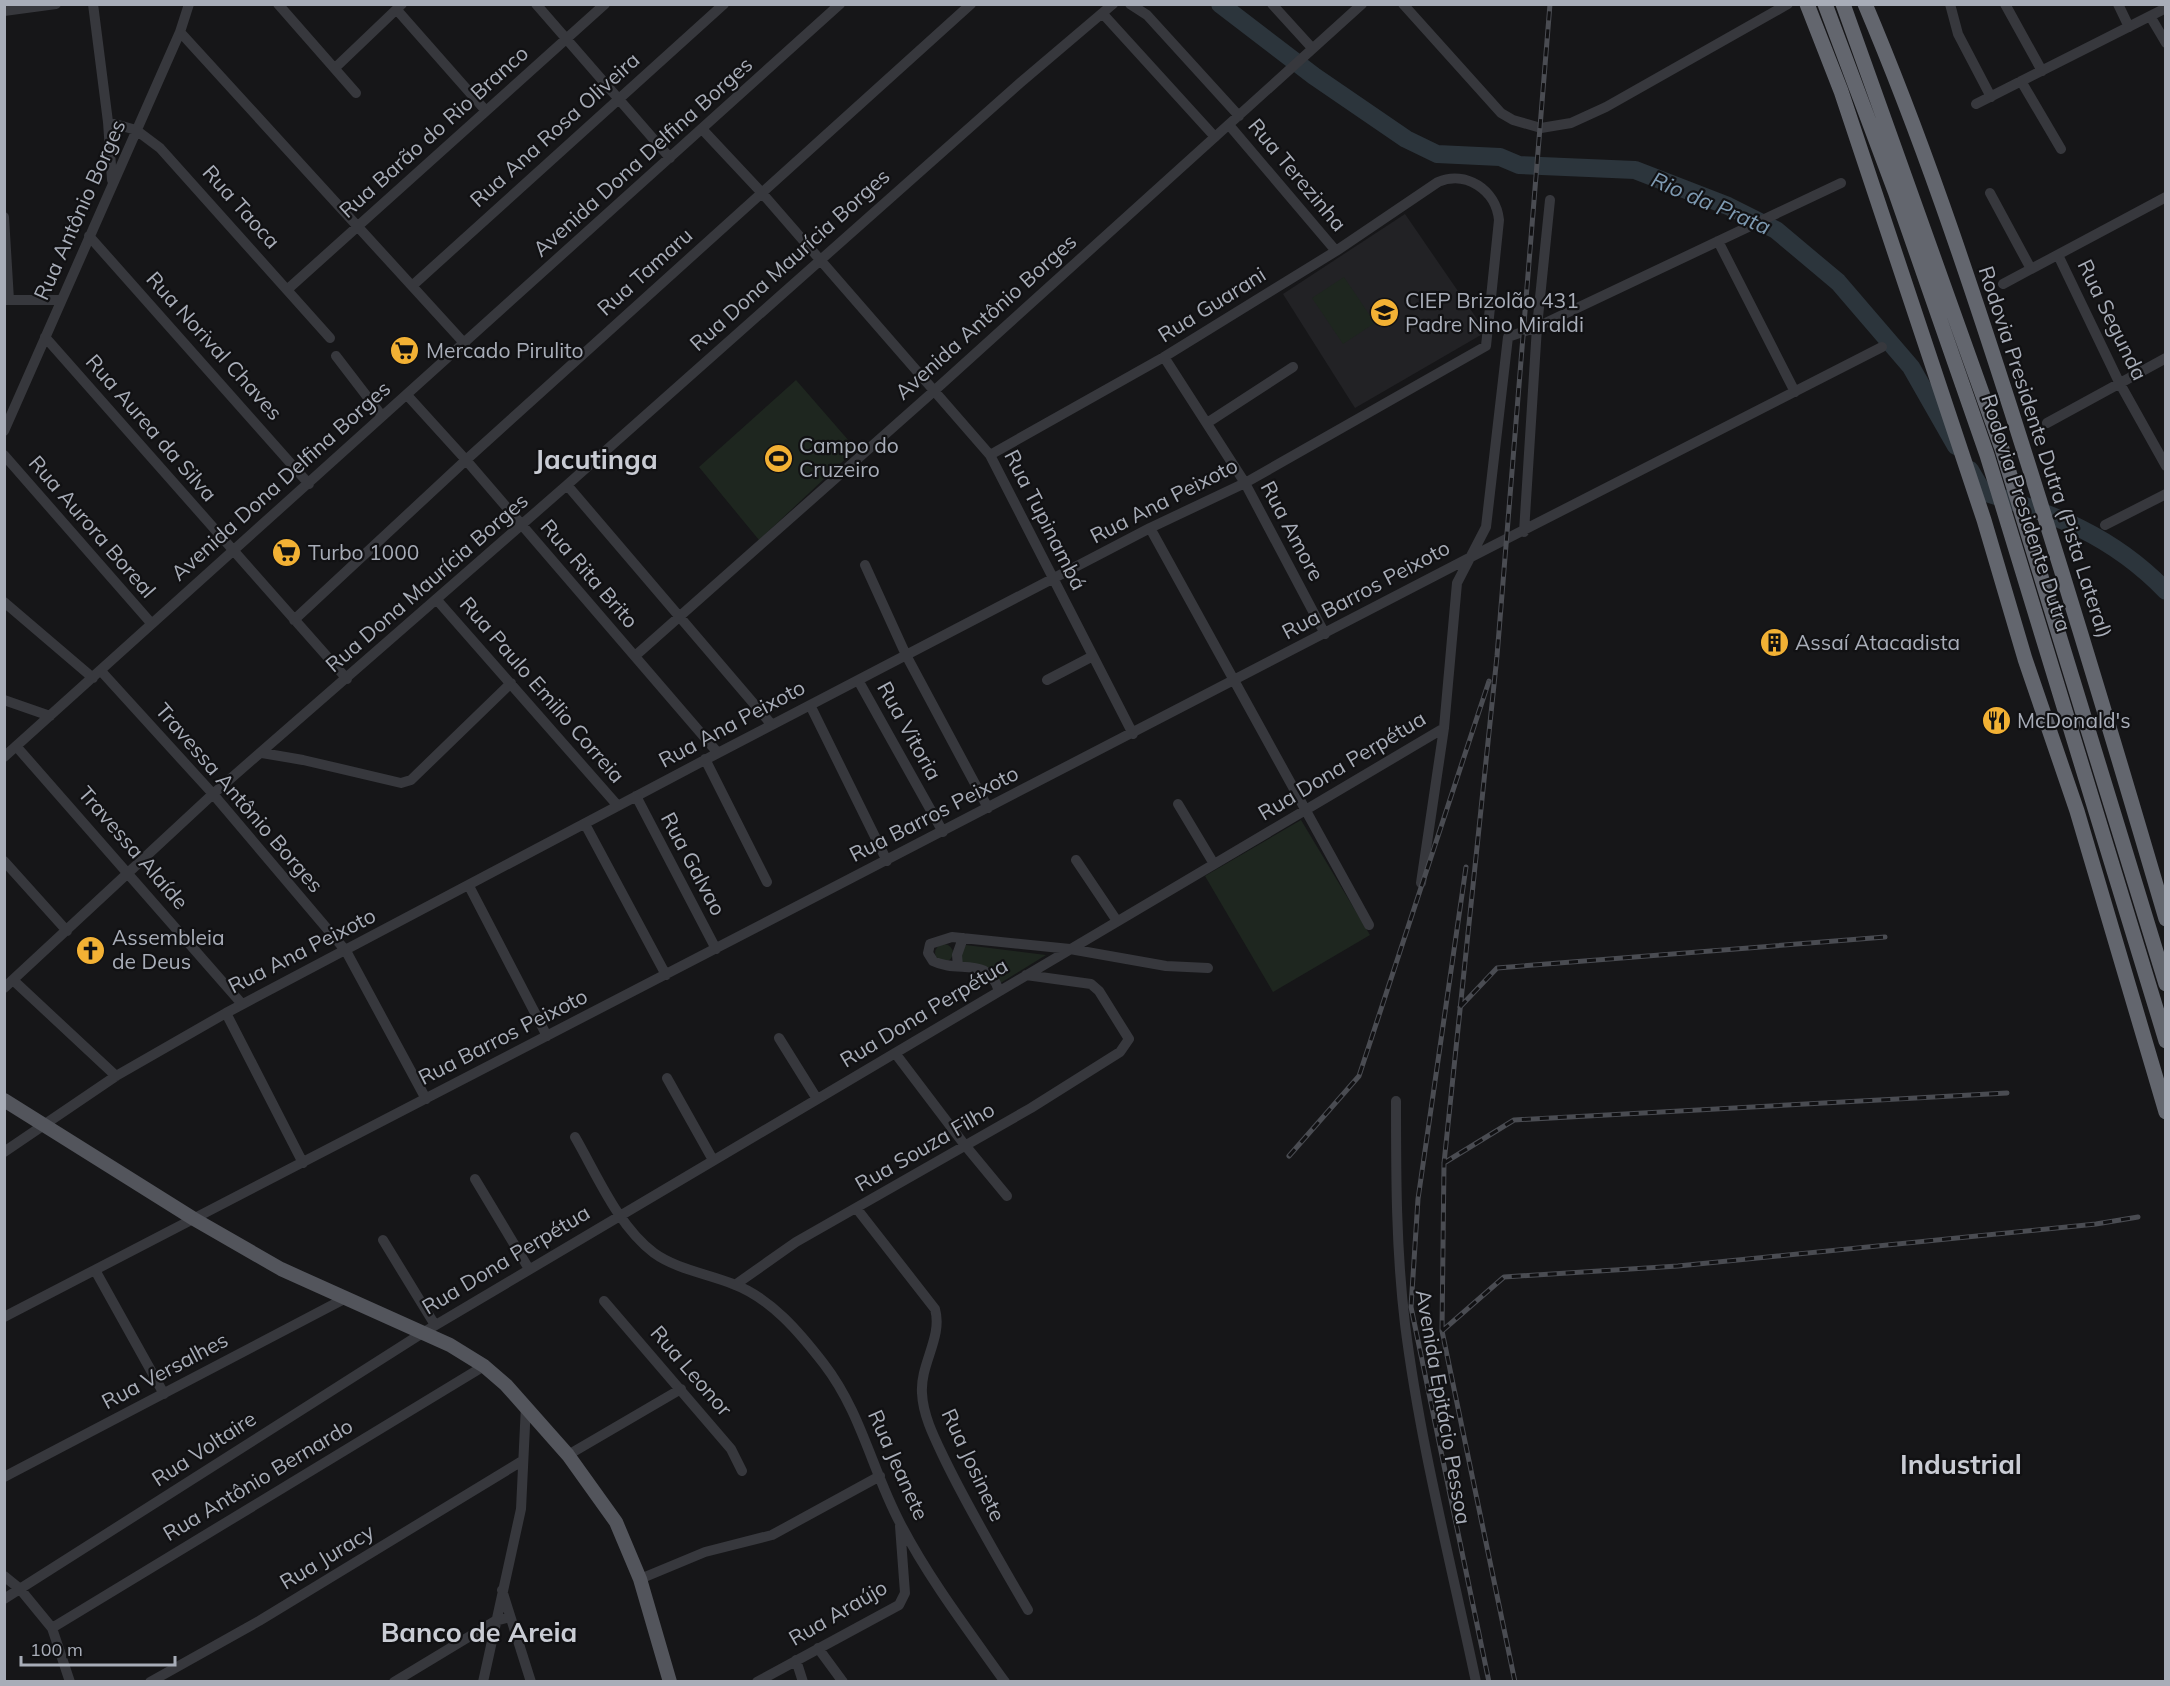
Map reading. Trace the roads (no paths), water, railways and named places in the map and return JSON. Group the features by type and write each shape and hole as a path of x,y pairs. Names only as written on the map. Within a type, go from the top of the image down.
{"highway":[{"path":"1797,4 1818,33"},
{"path":"1807,4 1924,339 1984,520 2025,659 2078,811 2166,1112"},
{"name":"Rodovia Presidente Dutra","path":"1825,4 1895,191 1987,455 2166,1041"},
{"name":"Rodovia Presidente Dutra","path":"1844,4 2002,449 2166,984"},
{"name":"Rodovia Presidente Dutra (Pista Lateral)","path":"1865,4 1884,49 1971,286 2060,561 2166,919"}],"main road":[{"path":"4,1100 194,1219 281,1269 344,1299 429,1328 484,1366 526,1405 568,1455 616,1522 640,1579 670,1682"}],"street":[{"path":"4,11 56,4"},
{"path":"93,4 108,122 112,181"},
{"name":"Rua Antônio Borges","path":"4,431 112,181 180,32 189,4"},
{"path":"278,4 356,93"},
{"path":"536,4 670,158"},
{"name":"Rua Barão do Rio Branco","path":"288,289 605,4"},
{"name":"Rua Ana Rosa Oliveira","path":"412,286 724,4"},
{"name":"Avenida Dona Delfina Borges","path":"4,757 840,4"},
{"name":"Rua Tamaru","path":"294,620 466,460 972,4"},
{"name":"Rua Dona Maurícia Borges","path":"9,984 213,794 347,679 1020,83 1113,4"},
{"path":"1130,4 1147,15 1239,116"},
{"path":"1272,4 1309,52"},
{"name":"Avenida Antônio Borges","path":"635,656 934,391 1294,68 1362,4"},
{"path":"1403,4 1501,113 1513,120 1548,128 1570,123 1606,107 1788,4"},
{"path":"1950,4 1958,34 1991,97"},
{"path":"2005,4 2042,71"},
{"path":"2118,4 2129,27"},
{"path":"335,68 399,7 486,111"},
{"path":"1977,104 2166,8"},
{"name":"Rua Terezinha","path":"1103,14 1215,137"},
{"path":"2150,16 2166,43"},
{"path":"180,32 465,344"},
{"path":"2021,81 2061,149"},
{"name":"Rua Taoca","path":"108,122 136,130 160,148 330,338"},
{"name":"Rua Terezinha","path":"1229,125 1336,251"},
{"name":"Rua Tupinambá","path":"702,129 762,192 990,455 1133,734"},
{"name":"Rua Guarani","path":"990,455 1164,357 1336,251 1424,190 1447,178 1474,183 1494,201 1498,212 1486,346"},
{"path":"1538,327 1841,183"},
{"path":"1990,193 2031,269"},
{"path":"2003,284 2166,197"},
{"path":"1524,532 1538,327 1550,200"},
{"path":"4,217 7,300 61,300"},
{"name":"Rua Norival Chaves","path":"89,236 309,484"},
{"path":"1718,241 1795,392"},
{"name":"Rua Segunda","path":"2058,255 2120,382 2166,466"},
{"name":"Rua Dona Perpétua","path":"1421,883 1444,728 1457,583 1486,527 1508,338 1538,327"},
{"name":"Rua Aurea da Silva","path":"45,337 347,679"},
{"name":"Rua Ana Peixoto","path":"4,1152 46,1126 116,1076 226,1013 705,759 1150,528 1245,483 1486,346"},
{"name":"Rua Barros Peixoto","path":"4,1317 1471,557 1524,532 1882,347"},
{"path":"336,356 382,416"},
{"name":"Rua Amore","path":"1164,357 1245,483 1325,634"},
{"path":"2047,423 2166,358"},
{"path":"1207,423 1293,368"},
{"name":"Rua Rita Brito","path":"407,394 718,753"},
{"name":"Rua Aurora Boreal","path":"4,455 151,624"},
{"path":"567,485 772,725"},
{"path":"2105,525 2166,494"},
{"path":"1150,528 1369,925"},
{"path":"865,565 906,655 988,808"},
{"name":"Rua Paulo Emilio Correia","path":"436,600 618,806"},
{"path":"4,602 97,674"},
{"path":"1047,680 1093,656"},
{"name":"Travessa Antônio Borges","path":"97,674 213,794 346,951 426,1099"},
{"name":"Rua Vitoria","path":"858,680 943,832"},
{"path":"262,753 303,760 401,783 411,780 511,683"},
{"path":"4,700 50,716"},
{"path":"810,705 887,861"},
{"name":"Rua Dona Perpétua","path":"429,1328 1444,728"},
{"name":"Travessa Alaíde","path":"16,746 243,1004"},
{"path":"705,759 767,882"},
{"name":"Rua Galvao","path":"636,796 716,949"},
{"path":"1178,804 1214,864"},
{"path":"585,824 666,975"},
{"path":"1076,860 1117,921"},
{"path":"4,861 67,931"},
{"path":"469,886 547,1036"},
{"path":"999,991 996,980 988,972 933,961 928,948 930,944 945,938 963,938 1070,949 1166,966 1208,968"},
{"path":"958,966 957,955 963,938"},
{"name":"Rua Souza Filho","path":"735,1285 796,1242 857,1209 964,1144 1080,1078 1120,1052 1129,1039 1099,991 1091,984 1026,975"},
{"path":"9,984 116,1076"},
{"path":"226,1013 303,1163"},
{"path":"779,1038 816,1099"},
{"path":"895,1053 1007,1196"},
{"path":"667,1078 713,1161"},
{"name":"Avenida Epitácio Pessoa","path":"1396,1101 1397,1222 1406,1326 1415,1389 1476,1682"},
{"name":"Rua Jeanete","path":"575,1137 621,1215 655,1254 753,1294 783,1317 825,1365 859,1422 900,1522 946,1596 1005,1682"},
{"path":"475,1179 529,1269"},
{"name":"Rua Josinete","path":"857,1209 934,1309 937,1326 924,1371 922,1394 930,1426 980,1529 1029,1610"},
{"path":"383,1240 429,1328"},
{"path":"95,1270 164,1394"},
{"name":"Rua Versalhes","path":"4,1476 344,1299"},
{"name":"Rua Leonor","path":"604,1301 731,1449 742,1471"},
{"name":"Rua Voltaire","path":"4,1599 429,1328"},
{"name":"Rua Antônio Bernardo","path":"52,1628 484,1366"},
{"path":"568,1455 681,1389"},
{"path":"483,1682 521,1509 526,1405"},
{"name":"Rua Juracy","path":"150,1682 259,1621 522,1461"},
{"path":"640,1579 705,1552 772,1535 880,1476"},
{"name":"Rua Araújo","path":"757,1682 899,1605 904,1599 900,1522"},
{"path":"4,1576 20,1589 52,1628 70,1682"},
{"path":"502,1588 531,1682"},
{"path":"394,1682 495,1621 510,1617"},
{"path":"818,1648 843,1682"},
{"path":"796,1660 803,1682"}],"waterway":[{"name":"Rio da Prata","path":"1220,4 1314,76 1406,139 1437,154 1500,157 1519,165 1635,170 1728,206 1776,230 1838,282 1911,367 1956,446"},
{"name":"Rio da Prata","path":"1970,470 1983,492 2058,518 2081,529 2125,555 2166,591"}],"railway":[{"path":"1515,1682 1442,1331 1444,1163 1497,656 1550,4"},
{"path":"1289,1156 1359,1076 1489,681"},
{"path":"1466,867 1418,1199 1411,1307 1489,1682"},
{"path":"1460,1007 1497,968 1885,937"},
{"path":"1444,1163 1514,1120 2007,1093"},
{"path":"1442,1331 1504,1277 1678,1266 2096,1224 2138,1217"}],"place":[{"name":"CIEP Brizolão 431 Padre Nino Miraldi","path":"1384,313"},
{"name":"Mercado Pirulito","path":"405,351"},
{"name":"Campo do Cruzeiro","path":"778,458"},
{"name":"Turbo 1000","path":"287,553"},
{"name":"Assaí Atacadista","path":"1774,643"},
{"name":"McDonald's","path":"1996,721"},
{"name":"Assembleia de Deus","path":"91,950"}],"district":[{"name":"Jacutinga","path":"596,460"},
{"name":"Industrial","path":"1961,1465"},
{"name":"Banco de Areia","path":"479,1633"}]}
